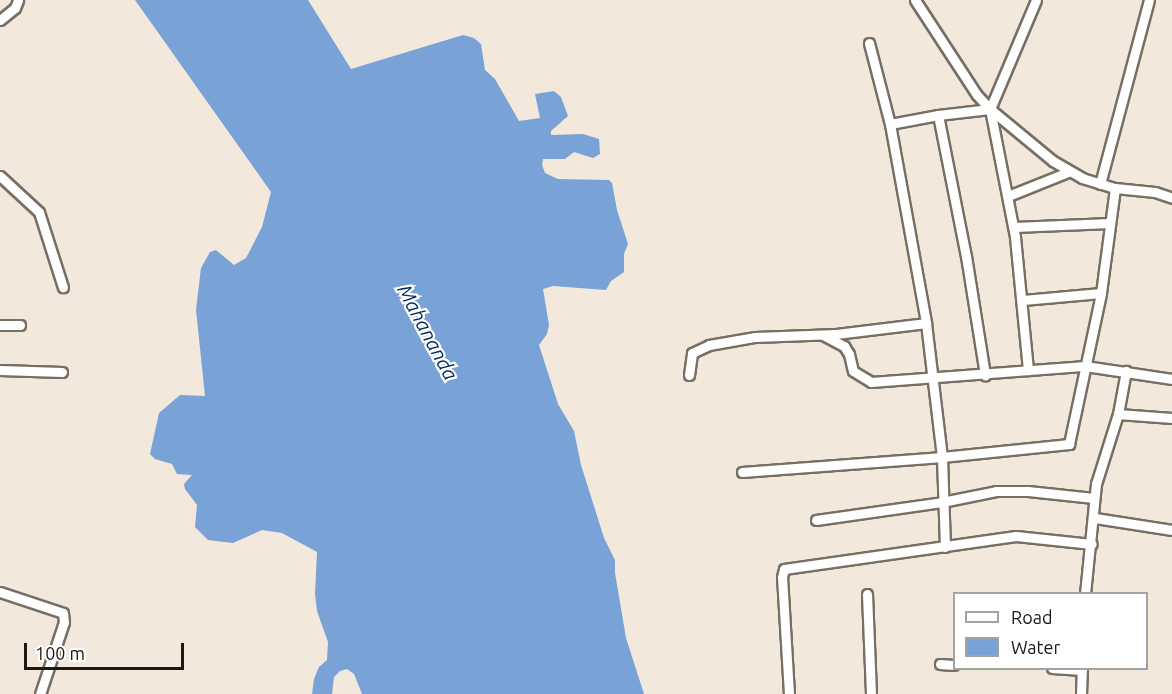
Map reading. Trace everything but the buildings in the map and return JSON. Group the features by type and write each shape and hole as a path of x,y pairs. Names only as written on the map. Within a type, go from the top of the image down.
{"street":[{"path":"0,20 15,8 18,0"},
{"path":"915,0 954,63 990,109 1068,172 1115,188 1155,192 1172,197"},
{"path":"1028,370 1023,300 1014,227 990,109 1036,0"},
{"path":"1100,184 1149,0"},
{"path":"868,43 890,124 926,323 942,457 945,548"},
{"path":"890,124 990,109"},
{"path":"938,115 966,256 985,375"},
{"path":"1008,196 1068,172"},
{"path":"0,176 39,212 63,287"},
{"path":"742,472 942,457 1069,444 1101,293 1115,188"},
{"path":"1014,227 1110,223"},
{"path":"1023,300 1101,293"},
{"path":"689,375 692,353 709,345 755,337 823,335 926,323"},
{"path":"0,325 20,325"},
{"path":"823,335 846,348 853,371 864,380 876,382 1085,366 1172,379"},
{"path":"0,370 62,372"},
{"path":"1084,592 1095,518 1094,498 1100,469 1118,414 1126,371"},
{"path":"1118,414 1172,418"},
{"path":"816,520 1010,490 1094,498"},
{"path":"1095,518 1172,530"},
{"path":"789,694 782,577 784,569 945,548 1016,536 1092,544"},
{"path":"0,592 63,613 64,622 40,694"},
{"path":"867,594 871,694"},
{"path":"940,664 953,665"},
{"path":"1081,694 1082,670"}],"water":[{"name":"Mahananda","path":"135,0 308,0 351,69 463,35 474,38 481,44 485,70 495,79 519,121 540,118 535,94 554,91 561,97 568,116 551,131 551,135 583,134 599,139 600,154 593,158 574,152 565,159 543,159 542,165 545,173 558,179 609,180 612,183 617,210 628,244 624,254 624,272 611,281 606,290 553,286 543,289 549,325 547,334 539,345 558,404 574,431 581,465 604,538 615,560 615,573 626,638 644,694 362,694 354,674 347,669 340,671 334,677 332,694 312,694 314,679 319,667 327,660 328,642 317,611 315,594 317,552 282,533 262,530 233,543 208,540 195,527 197,505 185,489 184,484 192,475 177,474 172,464 155,459 150,454 159,413 180,395 205,396 196,310 201,268 210,252 216,250 234,265 246,258 262,227 271,192"}]}
